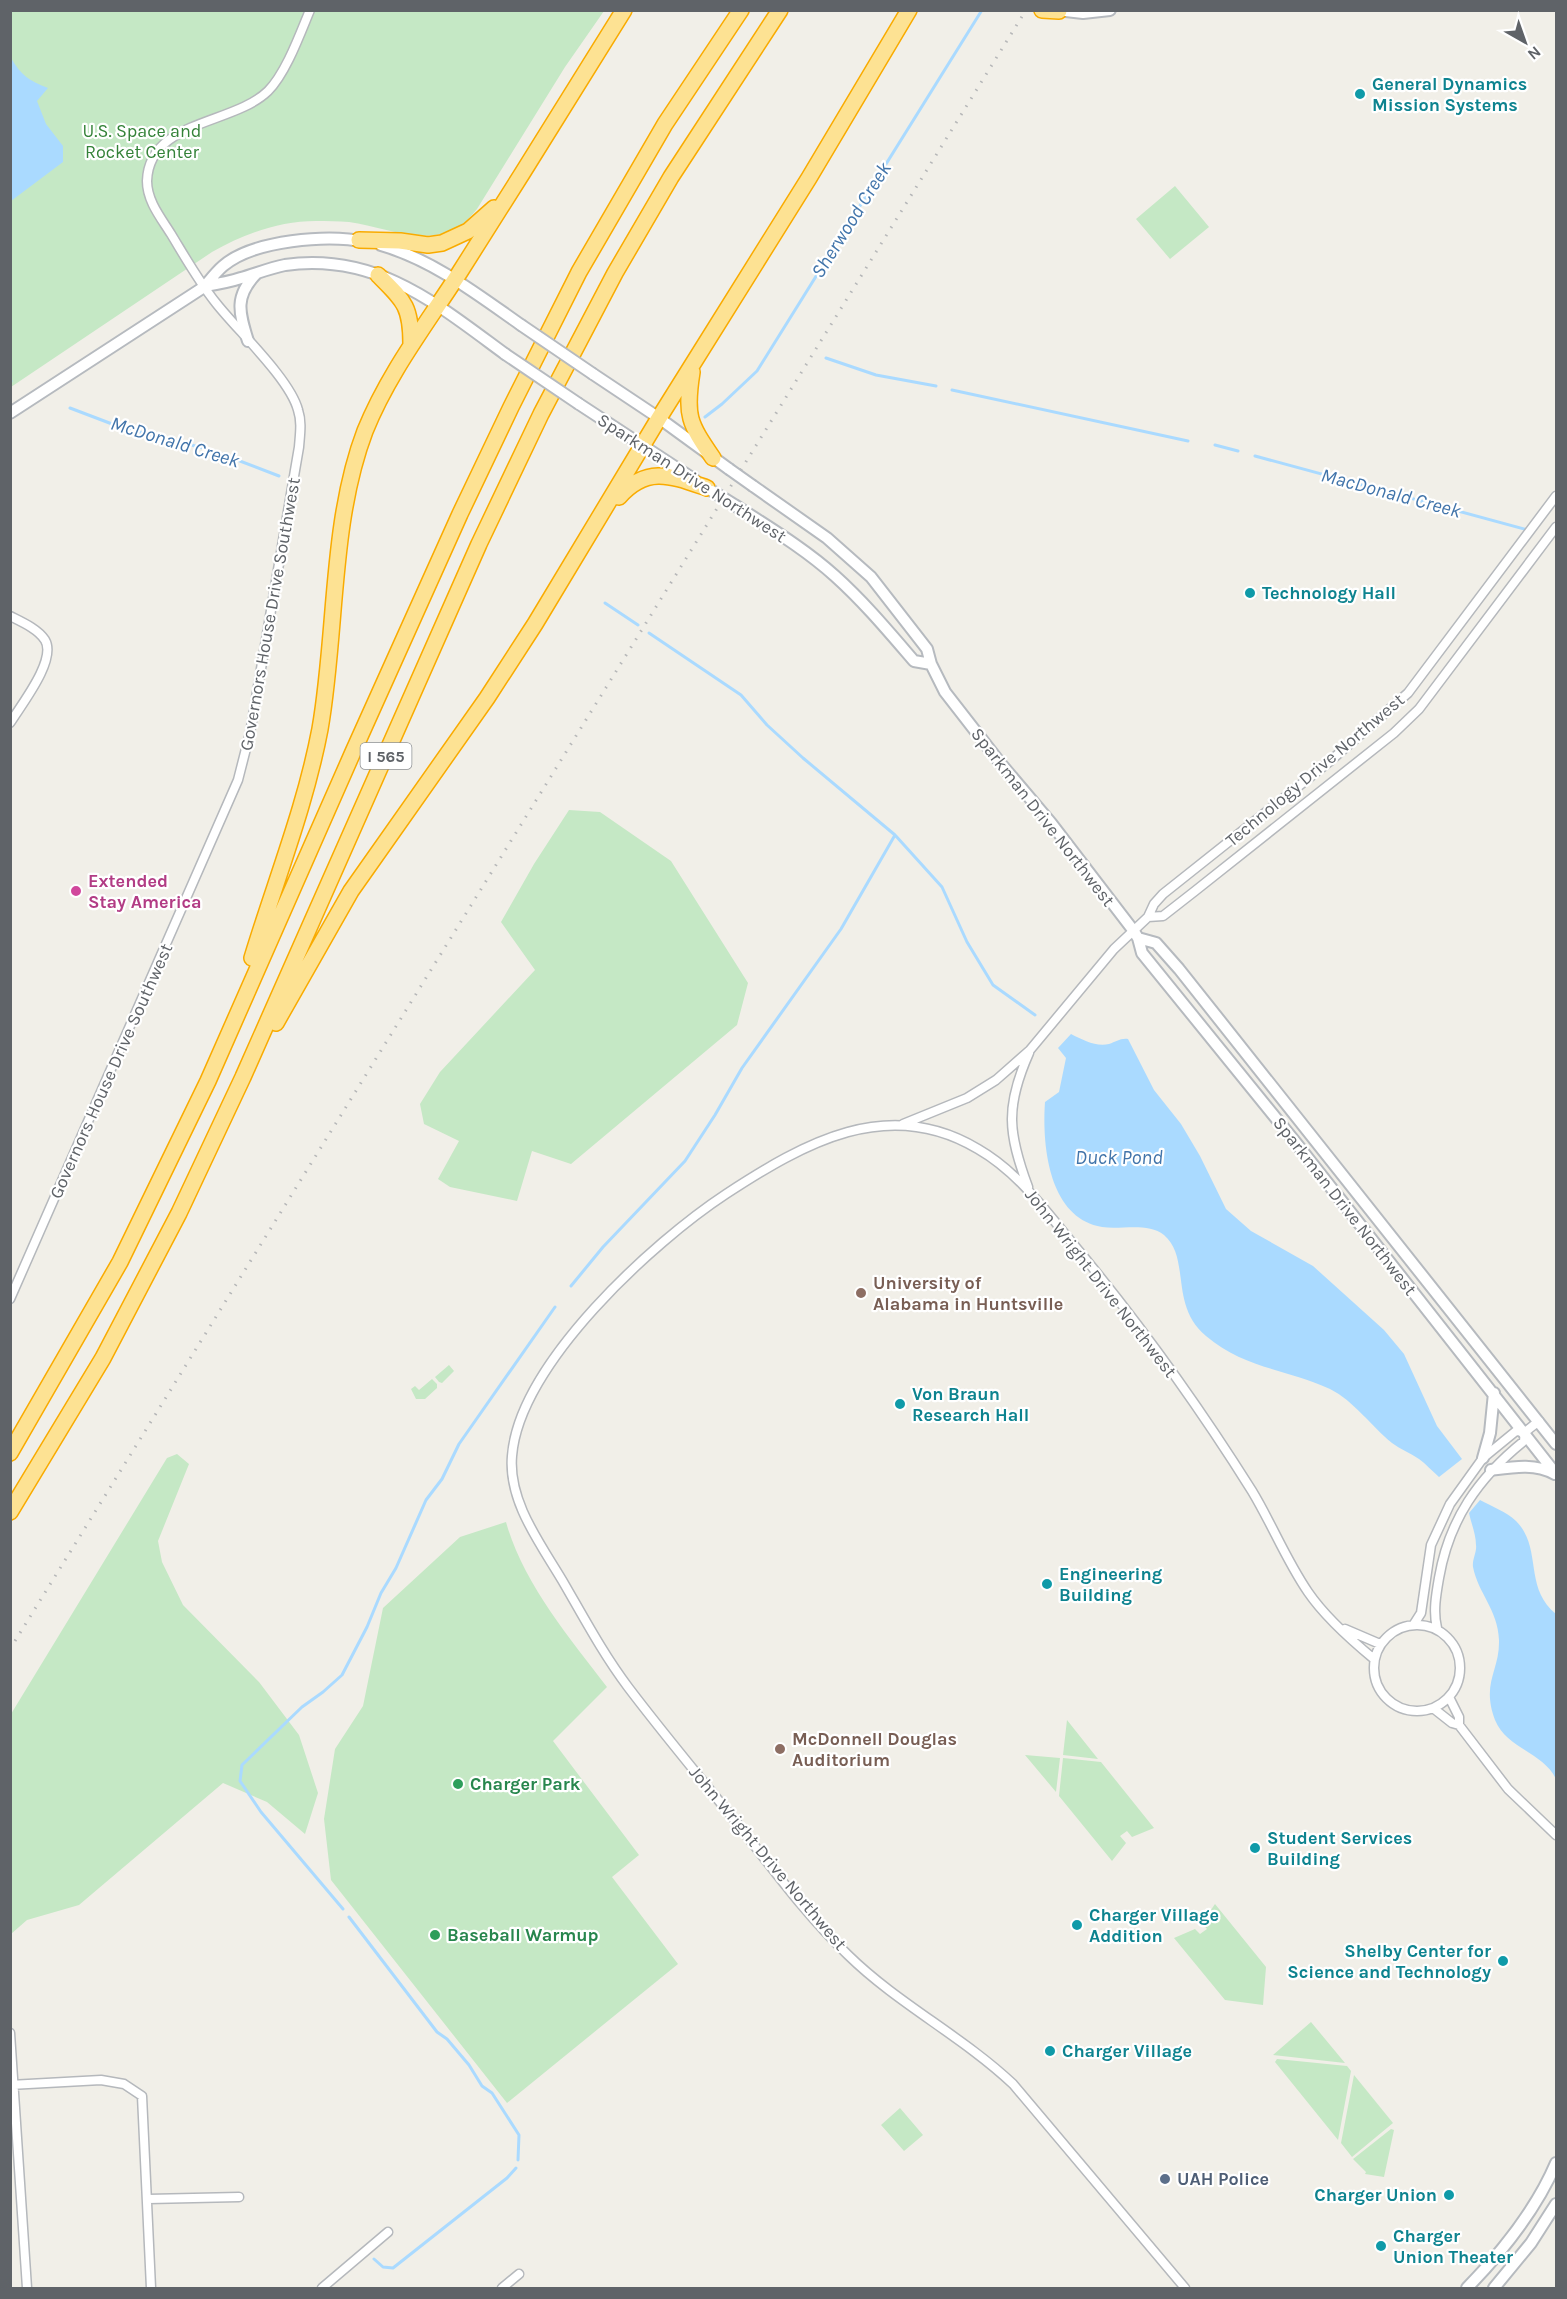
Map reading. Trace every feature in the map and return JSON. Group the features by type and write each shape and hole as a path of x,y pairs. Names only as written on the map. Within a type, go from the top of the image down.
{"highway":[{"path":"236,1016 268,904 296,826 313,763 325,694 344,517 355,463 379,400 624,10"},
{"name":"I 565","path":"10,1453 120,1262 208,1081 460,514 579,272 665,124 741,10"},
{"name":"I 565","path":"10,1512 68,1418 146,1278 243,1077 479,544 541,414 615,273 671,177 780,10"},
{"path":"243,1077 291,999 351,891 487,698 535,624 909,10"},
{"path":"897,31 922,10"},
{"path":"1042,10 1058,11"},
{"path":"359,240 400,240 428,245 448,242 468,231 508,196"},
{"path":"378,275 408,310 411,346"},
{"path":"692,367 688,397 690,418 713,458"},
{"path":"601,517 632,484 647,477 663,475 674,477 709,490"}],"main road":[{"path":"1058,11 1083,13 1110,10"},
{"name":"Sparkman Drive Northwest","path":"204,286 223,265 259,249 309,239 359,240 409,254 455,279 659,418 826,538 871,577 927,648 931,664 945,692 1001,764 1051,822 1136,934 1142,953 1296,1143 1557,1474"},
{"name":"Sparkman Drive Northwest","path":"204,286 284,266 313,264 349,267 409,286 579,404 803,551 834,575 872,613 914,662 931,664"},
{"path":"248,341 241,319 240,306 245,289 258,273"},
{"path":"10,413 204,286"},
{"name":"Sparkman Drive Northwest","path":"1136,934 1156,943 1179,969 1557,1444"},
{"path":"1484,1458 1490,1433 1494,1393"},
{"path":"1491,1470 1527,1466 1557,1474"},
{"path":"1467,2289 1508,2242 1528,2214 1557,2163"},
{"path":"1494,2289 1531,2243 1557,2204"}],"street":[{"name":"Governors House Drive Southwest","path":"10,1299 243,767 298,454 301,428 299,411 291,395 204,286 150,198 147,181 152,159 161,146 179,133 237,111 266,92 278,77 310,10"},
{"name":"Technology Drive Northwest","path":"900,1125 935,1113 967,1098 996,1080 1030,1050 1114,949 1136,934 1154,904 1163,894 1329,762 1408,693 1557,496"},
{"name":"Technology Drive Northwest","path":"1148,917 1163,916 1171,910 1394,733 1411,717 1557,527"},
{"path":"10,616 43,637 48,647 45,666 10,723"},
{"path":"1030,1050 1017,1079 1012,1102 1011,1126 1015,1152 1030,1191"},
{"name":"John Wright Drive Northwest","path":"1185,2289 1013,2084 970,2048 862,1969 820,1927 629,1689 535,1536 514,1484 512,1458 518,1425 531,1394 585,1320 664,1242 711,1204 765,1168 835,1135 867,1127 900,1125 932,1129 969,1144 990,1156 1030,1191 1139,1324 1206,1420 1254,1494 1308,1592 1321,1609 1374,1659"},
{"path":"1414,1624 1421,1613 1431,1545 1450,1504 1484,1458 1516,1431 1524,1432 1539,1421"},
{"path":"1437,1628 1434,1616 1443,1554 1457,1518 1491,1470 1524,1441 1524,1432"},
{"path":"1414,1624 1437,1628 1449,1639 1457,1651 1460,1665 1458,1680 1449,1697 1433,1708 1410,1711 1395,1707 1381,1693 1375,1681 1374,1659 1380,1644 1396,1630 1414,1624"},
{"name":"John Wright Drive Northwest","path":"1338,1625 1380,1644"},
{"path":"1449,1697 1459,1725 1508,1789 1557,1835"},
{"path":"1433,1708 1452,1723 1459,1725"},
{"path":"10,2033 27,2289"},
{"path":"12,2085 101,2080 124,2084 142,2096 151,2289"},
{"path":"148,2199 239,2197"},
{"path":"322,2289 388,2232"},
{"path":"502,2289 519,2274"}],"green space":[{"name":"U.S. Space and Rocket Center","path":"10,11 604,11 565,67 477,209 456,228 436,235 424,236 398,233 349,222 316,221 289,223 249,234 212,252 11,387"},
{"path":"1175,186 1209,227 1170,259 1136,219"},
{"path":"569,810 600,812 671,861 748,983 737,1025 571,1164 532,1151 517,1201 450,1187 438,1179 459,1141 424,1124 420,1104 440,1072 535,970 501,922 534,864"},
{"path":"449,1365 454,1371 442,1383 439,1382 435,1377"},
{"path":"432,1379 437,1384 437,1388 425,1399 416,1399 411,1389 415,1386 419,1390"},
{"path":"177,1454 189,1464 158,1541 162,1562 183,1605 259,1682 299,1735 318,1793 305,1834 267,1802 223,1783 79,1905 27,1920 11,1934 11,1714 167,1458"},
{"name":"Charger Park","path":"506,1522 514,1545 535,1588 607,1687 553,1741 639,1855 612,1877 678,1964 507,2103 331,1880 324,1819 335,1749 363,1706 383,1608 460,1537"},
{"path":"1067,1720 1098,1759 1063,1755"},
{"path":"1025,1755 1060,1758 1056,1792"},
{"path":"1063,1758 1101,1762 1154,1828 1132,1837 1127,1831 1120,1836 1126,1843 1112,1861 1059,1796"},
{"path":"1215,1904 1266,1967 1263,2005 1225,2000 1174,1938 1195,1929 1200,1934 1207,1929 1202,1923"},
{"path":"1311,2022 1345,2063 1273,2055"},
{"path":"1277,2059 1347,2066 1351,2071 1338,2140 1275,2062"},
{"path":"1354,2075 1393,2123 1352,2157 1341,2143"},
{"path":"900,2108 923,2135 904,2151 881,2125"},
{"path":"1391,2129 1394,2130 1384,2177 1365,2174 1366,2172 1353,2159"}],"water":[{"path":"11,58 26,77 48,88 37,101 46,124 63,146 63,162 11,201"},
{"name":"Duck Pond","path":"1071,1034 1099,1045 1128,1039 1154,1090 1181,1124 1200,1156 1226,1209 1251,1231 1313,1266 1384,1330 1404,1354 1437,1426 1462,1459 1439,1477 1419,1459 1392,1443 1339,1394 1314,1382 1251,1362 1221,1347 1195,1324 1184,1296 1177,1256 1164,1235 1150,1229 1102,1227 1084,1221 1070,1210 1059,1195 1052,1177 1047,1158 1044,1119 1045,1102 1059,1092 1066,1058 1058,1048"},
{"path":"1480,1500 1504,1512 1516,1521 1524,1532 1529,1543 1540,1592 1556,1614 1556,1779 1543,1762 1508,1738 1495,1720 1491,1707 1490,1687 1499,1651 1498,1629 1473,1567 1476,1541 1469,1513"}],"waterway":[{"name":"Sherwood Creek","path":"705,417 757,371 982,10"},
{"name":"MacDonald Creek","path":"826,358 876,375 936,386"},
{"name":"MacDonald Creek","path":"952,390 1188,441"},
{"name":"McDonald Creek","path":"70,408 120,427 211,450 279,476"},
{"path":"1215,445 1238,451"},
{"name":"MacDonald Creek","path":"1255,456 1528,530"},
{"path":"605,603 638,625"},
{"path":"649,633 741,695 767,725 803,758 895,835 942,887 967,942 993,985 1035,1015"},
{"path":"571,1286 603,1247 685,1161 742,1068 841,929 895,835"},
{"path":"343,1909 261,1812 240,1781 242,1765 302,1707 342,1675 367,1627 381,1593 396,1568 426,1500 442,1479 459,1444 555,1307"},
{"path":"349,1917 437,2032 447,2039 469,2065 482,2086 492,2093 519,2135 518,2160"},
{"path":"374,2259 383,2267 393,2268 507,2178 516,2168"}],"railway":[{"path":"10,1649 1026,10"}],"place":[{"name":"General Dynamics Mission Systems","path":"1360,94"},
{"name":"Technology Hall","path":"1250,593"},
{"name":"Extended Stay America","path":"76,891"},
{"name":"University of Alabama in Huntsville","path":"861,1293"},
{"name":"Von Braun Research Hall","path":"900,1404"},
{"name":"Engineering Building","path":"1047,1584"},
{"name":"McDonnell Douglas Auditorium","path":"780,1749"},
{"name":"Charger Park","path":"458,1784"},
{"name":"Student Services Building","path":"1255,1848"},
{"name":"Charger Village Addition","path":"1077,1925"},
{"name":"Baseball Warmup","path":"435,1935"},
{"name":"Shelby Center for Science and Technology","path":"1503,1961"},
{"name":"Charger Village","path":"1050,2051"},
{"name":"UAH Police","path":"1165,2179"},
{"name":"Charger Union","path":"1449,2195"},
{"name":"Charger Union Theater","path":"1381,2246"}]}
